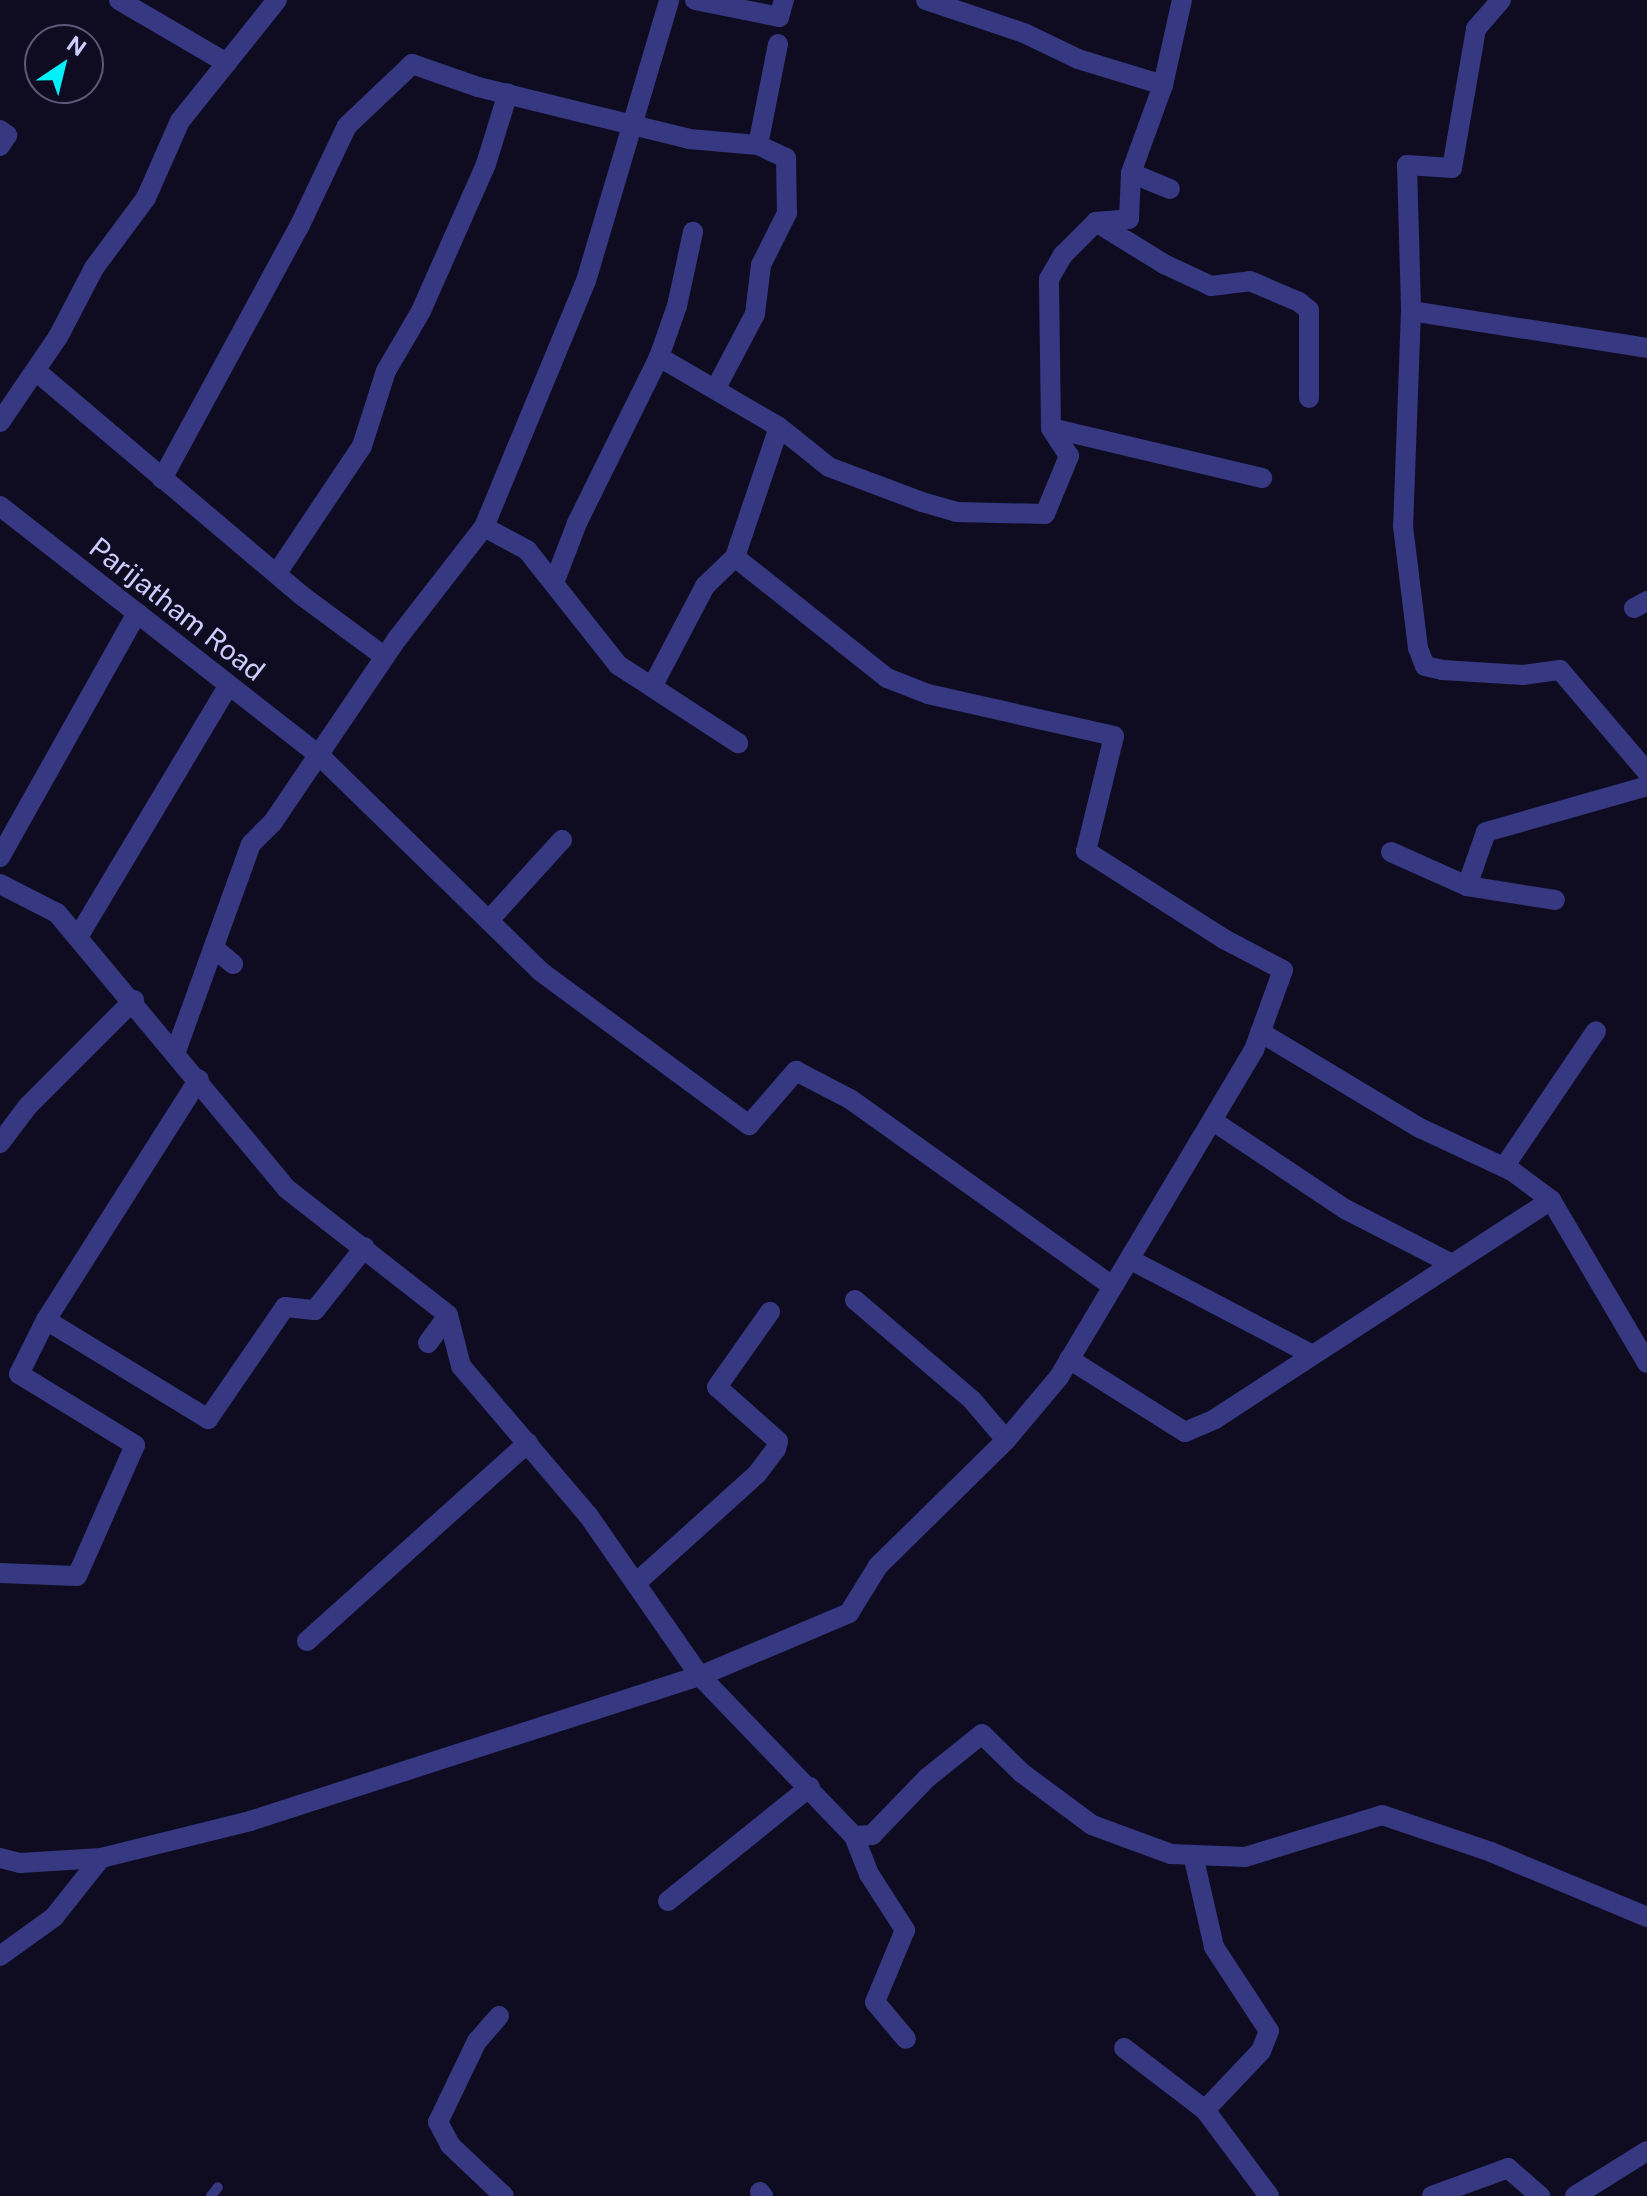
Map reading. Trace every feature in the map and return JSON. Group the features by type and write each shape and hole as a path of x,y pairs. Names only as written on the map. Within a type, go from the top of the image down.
{"street":[{"path":"119,0 227,63"},
{"path":"0,422 36,371 94,268 146,198 180,121 277,0"},
{"path":"176,1051 214,948 223,911 251,844 273,822 385,657 484,527 586,281 669,0"},
{"path":"695,0 779,17 784,0"},
{"path":"926,0 1024,33 1078,59 1163,85"},
{"path":"659,357 779,427 829,467 956,512 1045,514 1053,507 1069,456 1051,428 1049,279 1096,222 1129,219 1131,173 1163,85 1182,0"},
{"path":"1501,0 1476,29 1452,168 1407,165 1411,311 1403,526 1416,638 1425,666 1523,675 1560,670 1647,772"},
{"path":"758,145 778,44"},
{"path":"162,479 299,227 347,126 412,64 508,93 634,122 689,139 758,145 786,158 787,213 761,265 755,314 716,388"},
{"path":"277,573 362,446 386,371 421,311 486,164 508,93"},
{"path":"0,130 7,135 0,146"},
{"path":"1131,173 1170,189"},
{"path":"1096,222 1211,286 1250,281 1309,310 1309,398"},
{"path":"554,583 577,523 659,357 677,306 693,232"},
{"path":"1411,311 1647,348"},
{"path":"36,371 162,479 385,657"},
{"path":"652,687 705,586 735,557 779,427"},
{"path":"1051,428 1262,478"},
{"name":"Parijatham Road","path":"0,506 319,755 490,919 514,950 749,1125 796,1071 850,1099 1112,1286"},
{"path":"484,527 527,550 618,665 738,743"},
{"path":"0,1858 20,1863 101,1858 250,1821 700,1676 849,1613 878,1566 1006,1440 1069,1359 1213,1121 1260,1032 1283,970 1224,939 1086,851 1114,736 928,694 887,678 735,557"},
{"path":"0,857 137,613"},
{"path":"78,937 228,686"},
{"path":"1467,886 1486,832 1647,786"},
{"path":"490,919 562,840"},
{"path":"1391,852 1467,886 1555,900"},
{"path":"0,884 57,913 134,1000 287,1189 448,1315 461,1366 588,1515 700,1676 854,1836 869,1874 905,1930 875,2002 906,2039"},
{"path":"214,948 233,964"},
{"path":"0,1143 28,1106 134,1000"},
{"path":"1504,1167 1596,1031"},
{"path":"1260,1032 1420,1128 1504,1167 1551,1200 1647,1363"},
{"path":"0,1573 77,1576 135,1445 19,1374 46,1320 199,1079"},
{"path":"1213,1121 1345,1209 1452,1264"},
{"path":"1069,1359 1185,1432 1215,1419 1309,1353 1551,1200"},
{"path":"46,1320 208,1419 285,1307 315,1310 365,1247"},
{"path":"1131,1260 1309,1353"},
{"path":"855,1300 972,1400 1006,1440"},
{"path":"636,1583 757,1474 776,1449 778,1441 717,1387 770,1312"},
{"path":"428,1343 448,1315"},
{"path":"307,1641 528,1443"},
{"path":"854,1836 872,1835 927,1778 982,1734 1022,1773 1092,1825 1171,1854 1245,1857 1382,1815 1491,1852 1647,1917"},
{"path":"668,1901 810,1787"},
{"path":"1193,1855 1214,1947 1269,2031 1261,2051 1205,2110"},
{"path":"0,1956 54,1917 101,1858"},
{"path":"499,2016 477,2041 438,2122 450,2145 504,2196"},
{"path":"1124,2048 1205,2110 1269,2196"},
{"path":"1575,2196 1647,2151"},
{"path":"1432,2196 1508,2168 1540,2196"}],"lane":[{"path":"211,2196 218,2187"}]}
